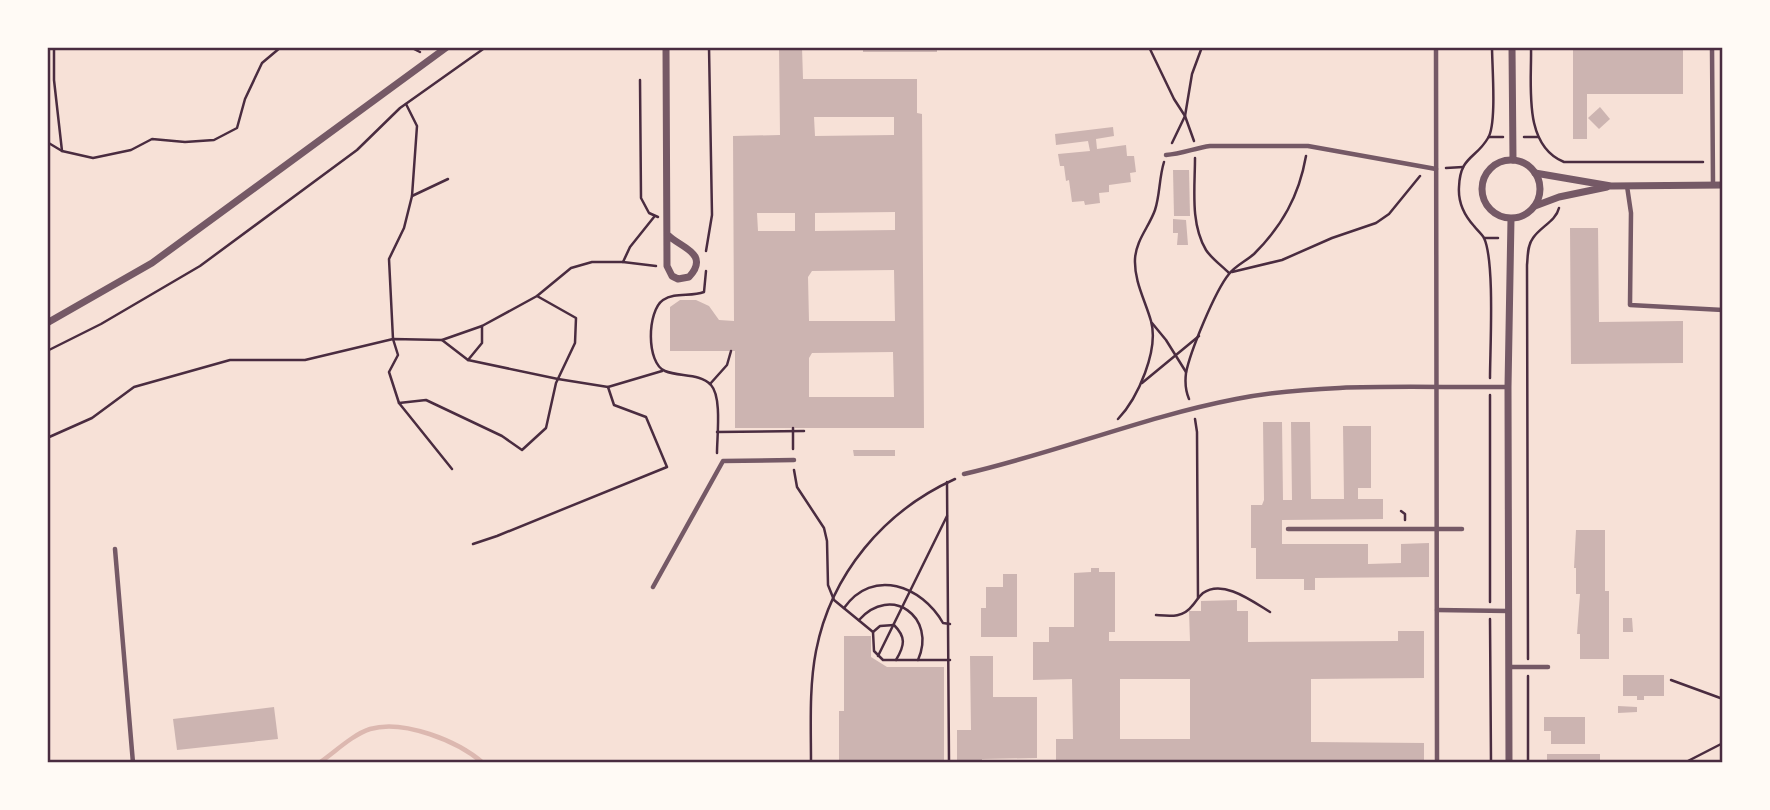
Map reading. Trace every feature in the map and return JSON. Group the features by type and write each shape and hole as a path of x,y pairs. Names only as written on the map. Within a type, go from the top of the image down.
{"street":[{"path":"47,323 152,263 447,47"},
{"path":"666,47 667,266 672,276 678,279 689,277 695,268 694,254 689,247 675,242 668,235"},
{"path":"1512,47 1513,160"},
{"path":"1535,206 1539,188 1535,173 1527,165 1513,160 1496,164 1487,172 1482,184 1486,205 1500,216 1511,219 1525,215 1535,206 1559,197 1611,186"},
{"path":"1535,173 1611,186 1723,185"},
{"path":"1509,763 1508,387 1511,219"}],"lane":[{"path":"1436,47 1437,763"},
{"path":"1713,47 1713,185"},
{"path":"1166,155 1183,154 1195,148 1308,146 1436,169"},
{"path":"1627,186 1631,214 1630,306 1723,310"},
{"path":"964,474 1106,432 1239,399 1328,389 1508,387"},
{"path":"653,587 723,461 794,460"},
{"path":"1288,529 1462,529"},
{"path":"115,549 133,763"},
{"path":"1437,611 1508,611"},
{"path":"1509,667 1548,667"}],"path":[{"path":"54,47 54,80 62,151"},
{"path":"47,142 62,151 93,158 131,150 152,139 185,142 214,139 237,128 245,99 262,63 281,47"},
{"path":"47,351 101,324 200,266 357,150 406,104 486,47"},
{"path":"1149,47 1185,116 1195,148 1194,208 1198,230 1206,251 1229,273"},
{"path":"1106,432 1129,408 1148,363 1152,323 1138,285 1135,257 1138,243 1155,209 1166,155 1185,116 1192,74 1202,47"},
{"path":"1492,47 1492,125 1489,137 1463,167 1459,190 1461,206 1484,238 1490,272 1492,763"},
{"path":"1531,47 1532,112 1535,125 1538,137 1549,153 1558,159 1564,162 1713,162"},
{"path":"640,80 641,198 643,205 654,216 668,217"},
{"path":"406,104 417,126 412,197 404,228 389,259 393,339 398,355 389,372 399,403 452,469"},
{"path":"1198,598 1197,432 1193,409 1186,394 1186,373 1208,313 1229,273 1269,238 1288,211 1303,172 1308,146"},
{"path":"1558,159 1559,178"},
{"path":"1229,273 1282,260 1332,238 1376,223 1394,208 1428,166"},
{"path":"1436,169 1463,167"},
{"path":"412,197 448,179"},
{"path":"1528,763 1527,265 1529,247 1539,231 1557,215 1559,197"},
{"path":"623,262 630,247 654,216"},
{"path":"47,438 92,418 134,387 218,363 230,360 306,360 393,339 442,340 482,326 537,296 571,268 592,262 667,266"},
{"path":"399,403 426,400 502,436 522,450 546,428 558,379 576,343 576,318 537,296"},
{"path":"1152,323 1186,373"},
{"path":"468,360 482,343 482,326"},
{"path":"1140,385 1200,335"},
{"path":"442,340 468,360 608,387 663,371"},
{"path":"710,384 727,365 731,351"},
{"path":"473,544 667,467 646,417 614,405 608,387"},
{"path":"793,430 797,487 824,528 828,586 834,600 873,632 874,651 883,660 950,660"},
{"path":"718,432 804,431"},
{"path":"811,763 811,699 816,654 822,626 853,564 869,541 909,505 964,474"},
{"path":"947,482 949,763"},
{"path":"878,656 948,513"},
{"path":"844,608 851,598 874,587 893,585 927,601 943,623 950,624"},
{"path":"1156,615 1181,615 1206,591 1224,589 1270,612"},
{"path":"859,620 881,605 902,607 914,615 922,629 923,645 918,660"},
{"path":"873,632 880,626 894,625"},
{"path":"894,625 904,638 904,645 896,660"},
{"path":"1671,680 1723,699"},
{"path":"1684,763 1723,743"}],"building":[{"path":"779,47 802,47 803,79 917,79 917,113 922,114 924,428 735,428 735,351 670,351 670,307 680,300 696,300 709,306 719,320 734,321 733,136 780,135","holes":["814,117 894,117 894,135 815,136","895,212 895,230 815,231 815,213","757,213 795,213 795,231 758,231","894,270 895,321 809,321 808,277 812,271","893,352 894,397 809,397 809,358 812,353"]},
{"path":"863,47 937,47 937,52 863,52"},
{"path":"1614,47 1628,47 1628,50 1683,50 1683,94 1587,94 1587,139 1573,139 1573,50 1614,50"},
{"path":"1600,107 1610,119 1599,129 1588,118"},
{"path":"1113,127 1114,136 1096,139 1097,149 1126,145 1127,156 1134,156 1136,172 1130,173 1131,182 1109,185 1109,192 1099,193 1100,203 1085,205 1084,201 1072,202 1069,180 1066,181 1064,166 1060,166 1058,154 1090,151 1088,141 1056,145 1055,134"},
{"path":"1173,170 1189,170 1190,216 1174,216"},
{"path":"1173,219 1186,220 1188,245 1177,245 1178,233 1173,233"},
{"path":"1570,228 1598,228 1599,322 1683,321 1683,363 1571,364"},
{"path":"1263,422 1282,422 1283,500 1292,500 1291,422 1310,422 1311,499 1344,499 1343,426 1371,426 1371,488 1358,488 1358,499 1383,499 1383,519 1282,520 1282,544 1368,544 1368,564 1401,563 1401,544 1429,543 1429,577 1315,578 1315,590 1304,590 1304,579 1256,579 1256,548 1251,548 1251,505 1262,505 1264,500"},
{"path":"853,450 895,450 895,456 854,456"},
{"path":"1576,530 1605,530 1605,591 1609,591 1609,659 1580,659 1580,634 1577,634 1580,594 1576,594 1574,568"},
{"path":"1091,568 1099,568 1099,572 1115,572 1115,632 1109,632 1109,641 1190,641 1189,611 1201,611 1201,601 1237,600 1237,611 1248,611 1248,642 1398,641 1398,631 1424,631 1424,678 1311,679 1311,742 1424,743 1424,763 1036,763 1036,760 1056,760 1056,739 1073,739 1072,679 1033,680 1033,642 1049,642 1049,627 1074,627 1074,573 1091,572","holes":["1120,679 1190,679 1190,739 1120,739"]},
{"path":"1003,574 1017,574 1017,637 981,637 981,608 986,608 986,587 1003,587"},
{"path":"1623,618 1632,618 1633,632 1623,632"},
{"path":"844,636 871,636 871,657 887,667 944,667 944,763 839,763 839,711 844,711"},
{"path":"970,656 993,656 993,697 1037,697 1037,758 982,759 982,763 957,763 957,730 971,730"},
{"path":"1623,675 1664,675 1664,696 1644,696 1644,700 1637,700 1637,696 1623,696"},
{"path":"1618,706 1637,707 1637,712 1618,713"},
{"path":"274,707 278,739 177,750 173,719"},
{"path":"1544,717 1585,717 1585,744 1551,744 1551,731 1544,731"},
{"path":"1547,754 1600,754 1600,763 1547,763"}],"waterway":[{"path":"319,763 357,735 383,727 398,727 430,734 459,747 483,763"}]}
